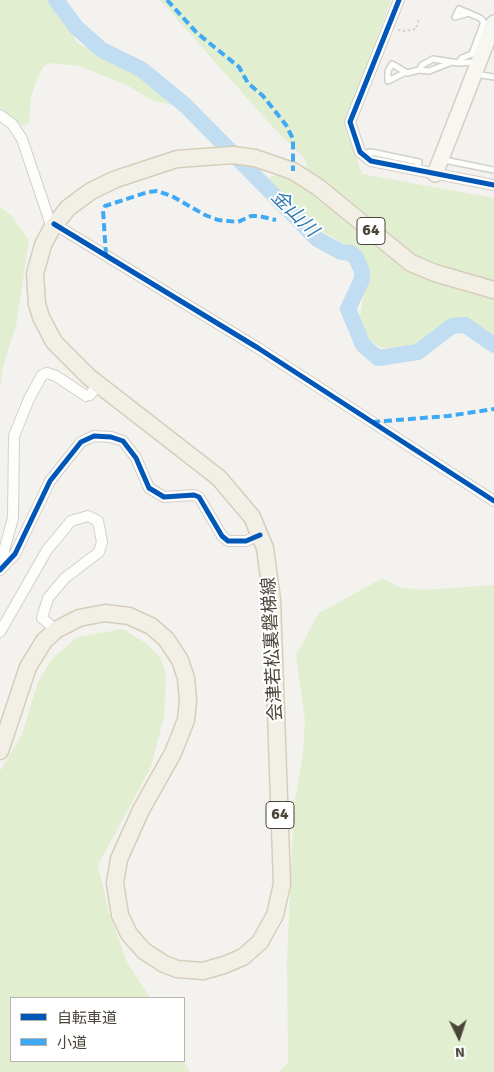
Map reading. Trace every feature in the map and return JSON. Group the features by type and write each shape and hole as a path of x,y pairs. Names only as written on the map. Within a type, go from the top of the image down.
{"main road":[{"name":"会津若松裏磐梯線","path":"0,752 21,682 34,655 56,630 79,618 92,614 129,616 151,626 161,635 180,660 186,678 188,701 186,720 173,753 141,810 120,860 115,884 117,905 124,926 144,951 164,964 177,969 203,970 235,961 254,948 269,927 281,898 282,884 272,600 268,564 260,535 252,517 220,478 98,384 61,351 41,317 35,292 35,274 43,245 53,226 68,208 80,198 116,179 177,159 201,155 234,155 255,158 293,171 318,187 411,262 436,274 494,290"}],"street":[{"path":"399,0 350,122 362,154 371,162 417,170 438,166 494,185"},
{"path":"438,166 494,23"},
{"path":"0,115 12,124 22,139 53,226 258,348 494,501"},
{"path":"1,569 2,558 13,518 14,436 29,399 42,375 47,373 56,376 86,396 90,395 98,384"},
{"path":"1,569 15,554 50,481 82,442 94,436 111,437 123,441 136,458 149,488 164,497 194,495 199,497 222,536 228,541 246,541 260,535"},
{"path":"0,632 46,550 71,521 88,516 98,521 102,542 99,552 65,578 48,598 42,618 56,630"}],"lane":[{"path":"404,73 419,70 429,71 472,54 484,22 469,13"},
{"path":"419,70 422,65 433,59 455,62 475,68 494,77"},
{"path":"438,166 494,170"}],"path":[{"path":"388,27 405,32 416,29 419,19"}],"green space":[{"path":"0,0 68,0 63,18 77,43 137,73 174,105 154,101 130,87 80,66 49,63 43,67 36,82 31,98 29,123 22,126 0,107"},
{"path":"160,0 391,0 345,125 362,174 494,198 494,342 483,331 458,324 442,327 426,343 403,351 394,347 382,348 368,339 359,319 365,288 364,265 348,246 268,201 264,192 271,176 307,176 305,159 270,124"},
{"path":"0,207 11,215 29,240 16,326 3,366 0,388"},
{"path":"383,578 399,587 423,590 494,585 494,1072 279,1072 288,1063 287,961 294,806 303,753 305,720 296,655 319,613"},
{"path":"123,629 147,644 160,657 166,675 164,717 151,767 98,865 109,913 127,962 149,997 10,997 10,1062 184,1062 190,1072 0,1072 0,771 22,734 38,682 51,660 77,637"}],"waterway":[{"name":"金山川","path":"56,0 76,27 102,50 141,69 185,105 317,239 341,252 351,253 356,258 362,271 362,279 348,309 363,345 378,358 418,352 452,326 465,325 494,345"}],"marked path":[{"path":"167,0 197,33 239,67 248,83 263,96 286,125 293,139 293,171"},
{"path":"106,255 103,210 105,206 148,192 157,191 172,196 205,215 218,220 238,222 251,216 276,220"},
{"path":"372,422 448,416 494,409"}],"cycle path":[{"path":"399,0 350,122 360,152 371,161 494,185"},
{"path":"54,224 258,348 494,501"},
{"path":"0,570 15,554 50,481 81,442 94,436 111,437 123,441 136,458 149,488 164,497 194,495 199,497 222,536 228,541 246,541 260,535"}]}
